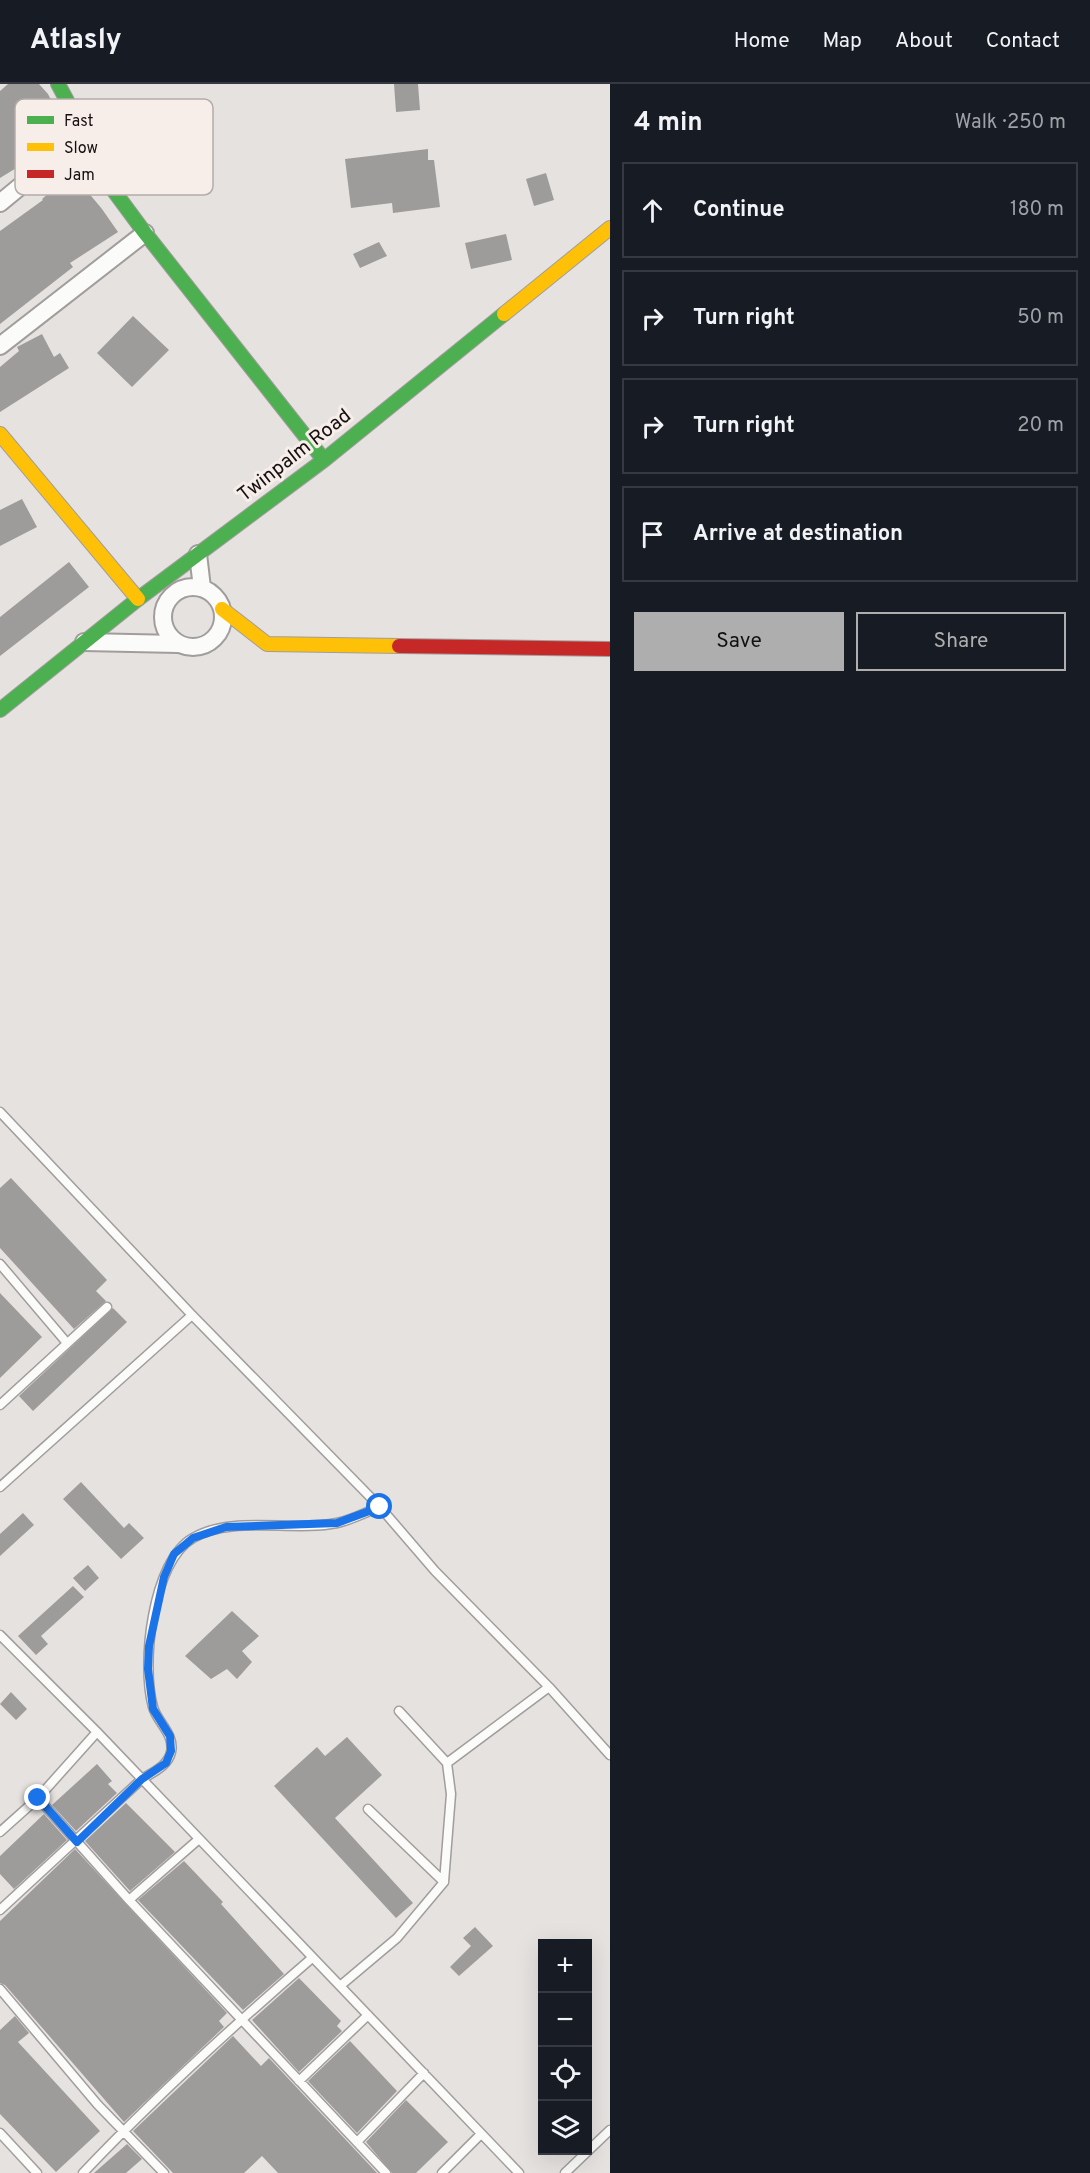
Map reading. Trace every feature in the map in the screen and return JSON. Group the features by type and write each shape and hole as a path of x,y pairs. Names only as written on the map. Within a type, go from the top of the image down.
{"street":[{"path":"58,84 65,99"},
{"path":"0,203 15,191"},
{"path":"117,195 324,460"},
{"name":"Twinpalm Road","path":"0,710 138,599 324,460 610,228"},
{"path":"0,346 145,233"},
{"path":"0,434 138,599"},
{"path":"198,554 202,588"},
{"path":"178,644 171,638 163,622 165,604 176,591 183,588 202,588 212,593 222,609 246,630 267,644 610,649"},
{"path":"84,642 178,644 196,648 212,642 218,635 222,627 222,609"},
{"path":"218,635 246,630"}],"lane":[{"path":"0,1112 192,1315 380,1507 435,1571 549,1687 610,1755"},
{"path":"0,1264 67,1343"},
{"path":"0,1405 107,1307"},
{"path":"0,1487 192,1315"},
{"path":"0,1910 77,1842 142,1779 166,1763 171,1751 170,1736 153,1709 148,1669 149,1646 164,1577 174,1554 193,1538 226,1527 337,1523 380,1507"},
{"path":"0,1635 97,1732 519,2173"},
{"path":"447,1763 549,1687"},
{"path":"339,1986 397,1938 444,1882 451,1794 447,1763 399,1711"},
{"path":"0,1832 38,1798 97,1732"},
{"path":"38,1798 129,1900 386,2173"},
{"path":"368,1809 444,1882"},
{"path":"129,1900 199,1839"},
{"path":"83,2173 123,2131 241,2019 312,1958"},
{"path":"0,1989 123,2131 164,2173"},
{"path":"299,2081 368,2015"},
{"path":"358,2141 424,2073"},
{"path":"565,2173 610,2130"},
{"path":"0,2133 37,2173"},
{"path":"442,2173 481,2134"}],"building":[{"path":"8,84 39,84 50,99 15,99 15,169 0,178 0,91"},
{"path":"394,84 418,84 420,110 396,112"},
{"path":"428,149 428,160 434,160 440,207 393,213 392,203 351,208 345,159"},
{"path":"546,173 554,200 534,206 526,179"},
{"path":"47,195 90,195 118,232 70,263 73,267 0,324 0,231"},
{"path":"506,234 512,260 471,269 465,243"},
{"path":"379,242 387,256 360,268 353,254"},
{"path":"133,316 169,350 132,387 97,353"},
{"path":"42,334 54,357 60,353 69,368 0,412 0,367 19,351 17,347"},
{"path":"22,499 37,527 0,546 0,510"},
{"path":"69,562 89,587 0,656 0,617"},
{"path":"11,1178 107,1280 96,1291 106,1301 74,1329 0,1248 0,1188"},
{"path":"0,1293 42,1337 0,1378"},
{"path":"113,1308 127,1322 33,1411 19,1396"},
{"path":"81,1482 124,1528 129,1523 144,1538 121,1559 63,1499"},
{"path":"23,1513 34,1525 0,1556 0,1534"},
{"path":"88,1565 99,1578 85,1591 73,1578"},
{"path":"73,1586 84,1597 41,1636 48,1644 36,1655 18,1636"},
{"path":"232,1611 259,1636 242,1651 252,1662 237,1679 227,1669 211,1679 185,1656"},
{"path":"11,1692 27,1709 16,1720 0,1704"},
{"path":"347,1737 382,1775 335,1818 413,1903 396,1918 274,1786 317,1747 325,1756"},
{"path":"97,1764 112,1781 108,1784 117,1793 76,1831 52,1805"},
{"path":"126,1803 175,1852 130,1891 85,1841"},
{"path":"44,1814 67,1840 14,1889 0,1874 0,1856"},
{"path":"75,1849 227,2013 219,2021 224,2027 124,2122 5,1985 0,1983 0,1921"},
{"path":"184,1861 223,1902 221,1904 284,1974 243,2010 138,1900"},
{"path":"475,1927 493,1946 459,1976 450,1967 471,1946 463,1938"},
{"path":"299,1978 341,2021 337,2026 342,2031 299,2072 252,2020"},
{"path":"15,2016 29,2033 18,2042 100,2131 56,2172 0,2114 0,2030"},
{"path":"233,2036 261,2066 269,2058 377,2173 278,2173 262,2156 244,2173 173,2173 133,2131"},
{"path":"350,2041 397,2091 357,2133 308,2081"},
{"path":"406,2100 448,2142 416,2173 392,2173 366,2142"},
{"path":"127,2144 142,2159 126,2173 94,2173"}],"traffic: fast":[{"path":"58,84 66,99"},
{"path":"117,195 324,460"},
{"path":"0,710 138,599 324,460 504,314"}],"traffic: slow":[{"path":"504,314 610,228"},
{"path":"0,434 138,599"},
{"path":"222,609 267,644 399,646"}],"traffic: jam":[{"path":"399,646 610,649"}],"route":[{"path":"38,1798 77,1842 142,1779 166,1763 171,1751 170,1736 153,1709 148,1669 154,1618 164,1577 174,1554 193,1538 226,1527 285,1527 337,1523 380,1507"}]}
